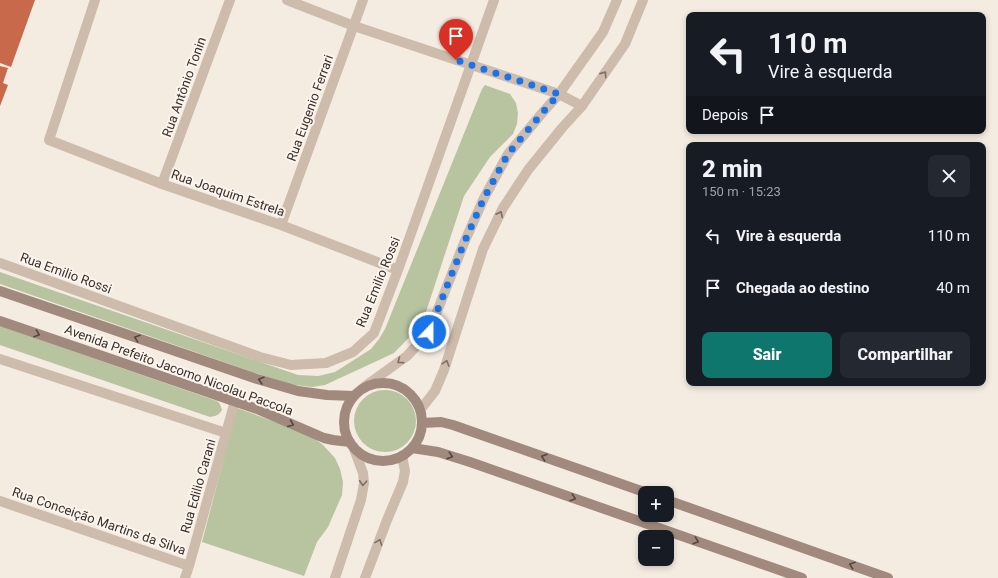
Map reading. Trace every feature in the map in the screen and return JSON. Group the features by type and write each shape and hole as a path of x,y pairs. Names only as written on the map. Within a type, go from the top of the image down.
{"main road":[{"name":"Avenida Prefeito Jacomo Nicolau Paccola","path":"0,292 257,379 298,391 327,395 354,396"},
{"name":"Avenida Prefeito Jacomo Nicolau Paccola","path":"0,321 235,401 324,438 351,444"},
{"path":"381,382 398,385 412,395 421,409 423,423 420,436 412,448 402,456 389,460 375,460 363,455 351,444 345,430 344,418 347,406 354,396 364,387 381,382"},
{"path":"423,423 442,422 453,425 638,490"},
{"path":"412,448 438,452 470,462 802,578"},
{"path":"674,502 888,578"}],"street":[{"name":"Rua Joaquim Estrela","path":"95,0 49,140 162,184 281,225 398,270"},
{"name":"Rua Antônio Tonin","path":"162,184 230,0"},
{"path":"287,0 354,26 559,94 582,106"},
{"name":"Rua Eugenio Ferrari","path":"281,225 363,0"},
{"name":"Rua Emilio Rossi","path":"0,263 260,357 291,365 326,363 353,352 374,333 398,270 494,0"},
{"path":"364,387 407,356 429,332 464,243 484,198 508,154 559,94 603,32 618,0"},
{"path":"421,409 435,391 444,370 483,249 503,208 528,170 582,106 625,44 643,0"},
{"path":"0,359 226,433"},
{"name":"Rua Edilio Carani","path":"185,578 235,401"},
{"path":"338,577 361,500 364,483 364,473 351,444"},
{"path":"365,578 387,520 404,482 405,471 402,456"},
{"name":"Rua Conceição Martins da Silva","path":"0,501 189,566"}],"green space":[{"path":"485,85 510,94 516,103 518,113 517,124 513,134 490,157 464,196 422,324 394,353 325,385 312,387 287,384 0,284 0,272 298,375 318,376 335,372 371,349 385,329 482,89"},
{"path":"0,326 217,401 222,410 217,415 210,417 0,345"},
{"path":"385,390 402,395 407,399 411,404 416,421 411,438 407,443 402,447 385,452 368,447 363,443 359,438 354,421 359,404 363,399 368,395"},
{"path":"237,408 309,434 323,445 335,458 340,469 343,482 342,495 328,527 317,542 304,576 202,542"}],"building":[{"path":"0,0 35,0 11,67 0,63"},
{"path":"0,66 8,68 3,83 8,85 0,106"}],"route":[{"path":"429,332 464,243 484,198 508,154 559,94 456,60"}]}
